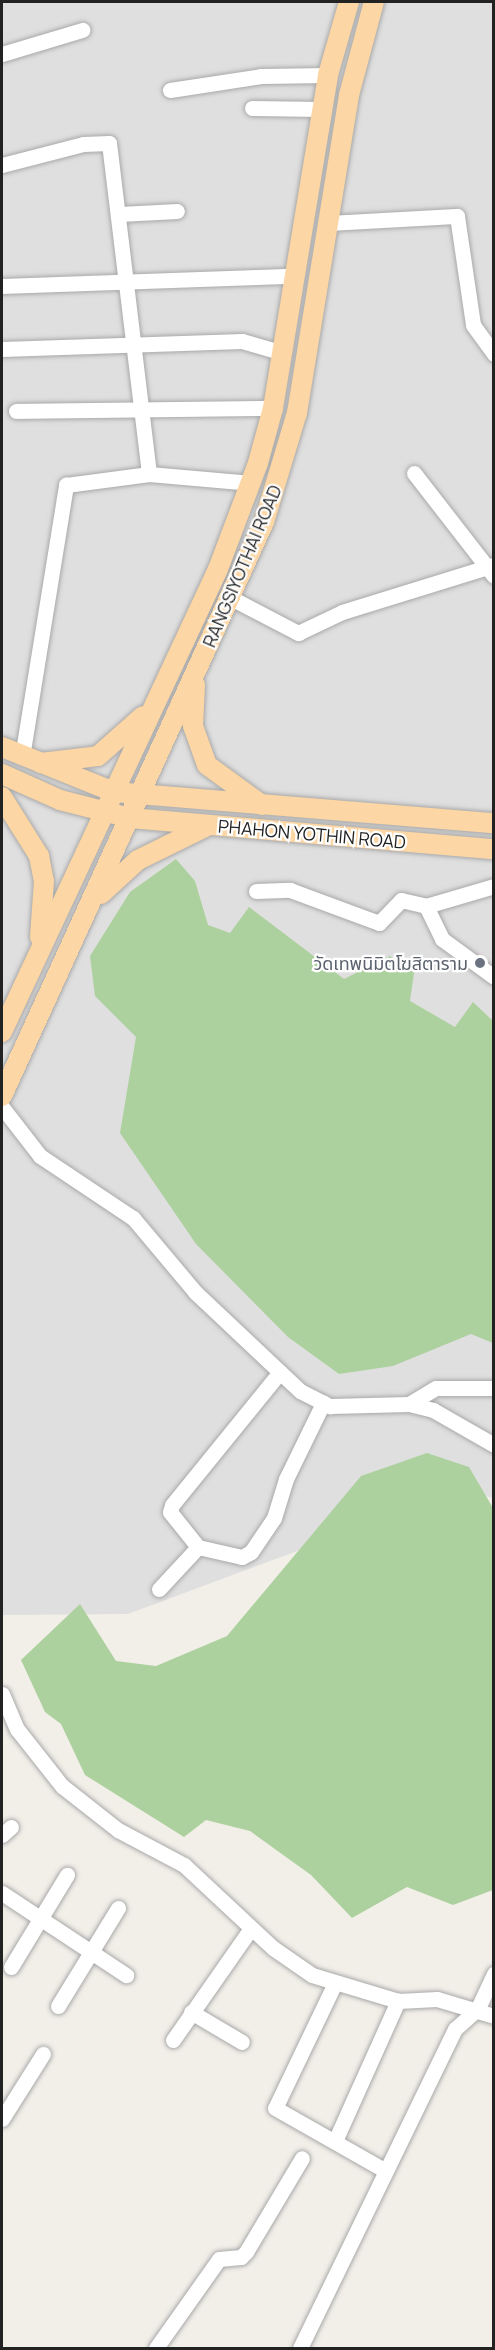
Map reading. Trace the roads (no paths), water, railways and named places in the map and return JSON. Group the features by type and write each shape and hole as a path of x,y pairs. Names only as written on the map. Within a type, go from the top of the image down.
{"main road":[{"name":"RANGSIYOTHAI ROAD","path":"2,1032 157,700 252,483 273,408 293,273 328,75 349,2"},
{"name":"RANGSIYOTHAI ROAD","path":"2,1096 95,899 264,522 297,413 317,273 349,95 374,2"},
{"path":"293,273 317,273"},
{"path":"195,676 193,726 207,765 263,805"},
{"path":"29,760 98,756 157,700"},
{"name":"PHAHON YOTHIN ROAD","path":"2,747 29,760 114,792 494,823"},
{"name":"PHAHON YOTHIN ROAD","path":"2,774 105,813 130,818 494,849"},
{"path":"2,797 39,856 44,910 37,957"},
{"path":"95,899 138,860 209,825"}],"street":[{"path":"2,54 82,30"},
{"path":"170,90 261,76 328,75"},
{"path":"252,108 322,109"},
{"path":"2,165 106,141 115,164 124,282 149,474"},
{"path":"119,214 177,211"},
{"path":"327,223 457,216 473,326 494,354"},
{"path":"2,286 293,273"},
{"path":"2,349 243,341 283,352"},
{"path":"16,411 273,408"},
{"path":"231,598 298,633 342,612 492,570 414,473"},
{"path":"29,760 66,485 149,474 252,483"},
{"path":"256,891 290,890 379,924 401,900 426,906 494,886"},
{"path":"426,906 442,939 494,977"},
{"path":"2,1107 40,1156 133,1218 195,1292 280,1372 323,1403 409,1404 456,1420 494,1445"},
{"path":"280,1372 172,1505 170,1512 198,1547 242,1557 251,1552 274,1518 323,1403"},
{"path":"409,1404 435,1388 494,1388"},
{"path":"159,1589 198,1547"},
{"path":"2,1694 17,1729 62,1786 118,1830 184,1865 251,1928 334,1985 398,2001 437,1999 478,2008 494,2016"},
{"path":"11,1966 67,1875"},
{"path":"2,1893 126,1975"},
{"path":"58,2006 118,1908"},
{"path":"174,2040 191,2012 251,1928"},
{"path":"300,2349 384,2170 455,2029 478,2008 494,1974"},
{"path":"334,1985 275,2108 384,2170"},
{"path":"335,2141 398,2001"},
{"path":"191,2012 242,2042"},
{"path":"2,2120 43,2054"},
{"path":"156,2349 219,2259 241,2257 246,2252 302,2158"}],"place":[{"name":"วัดเทพนิมิตโฆสิตาราม","path":"480,963"}]}
